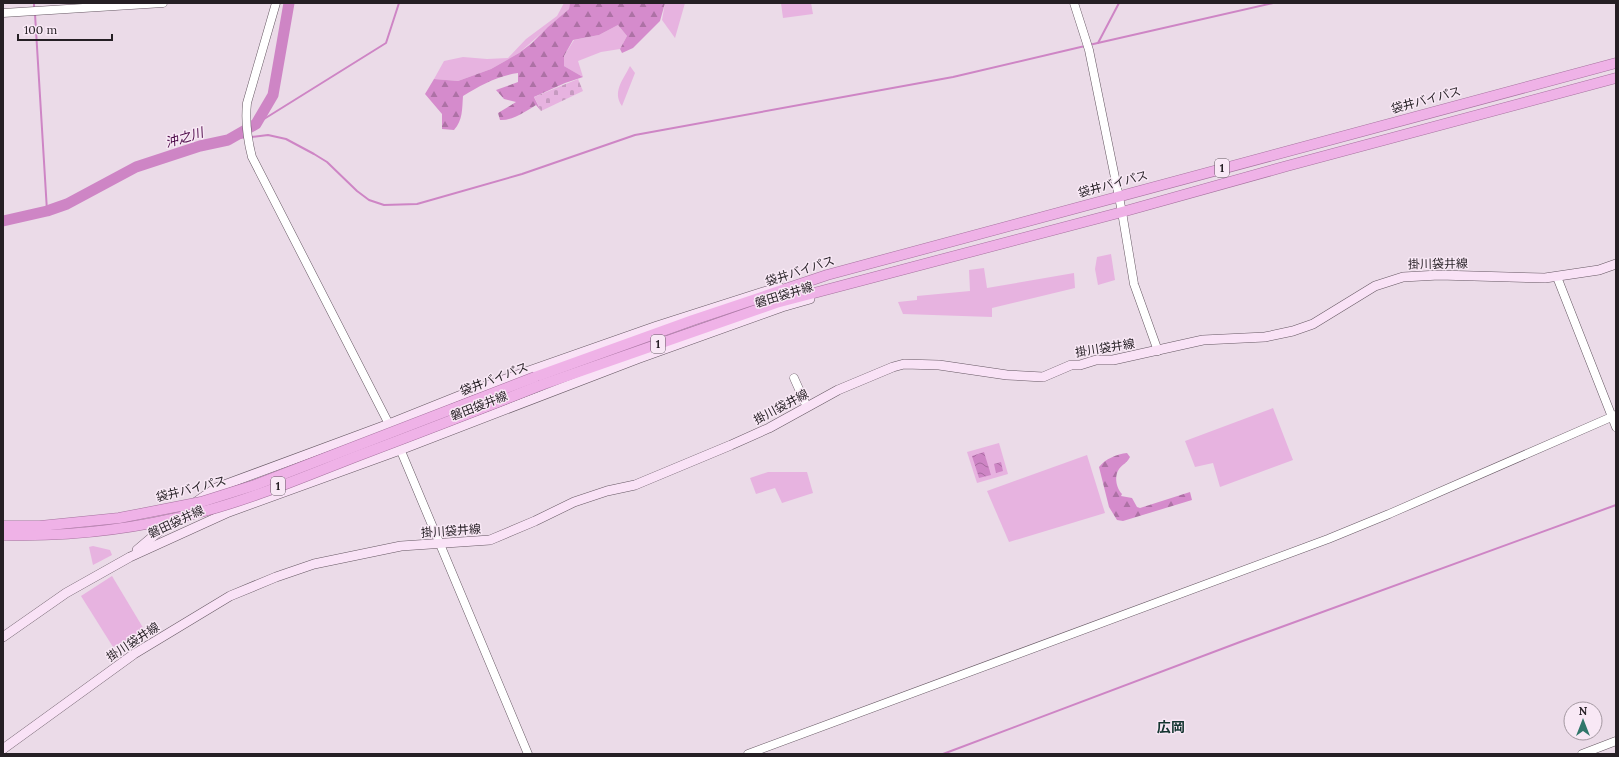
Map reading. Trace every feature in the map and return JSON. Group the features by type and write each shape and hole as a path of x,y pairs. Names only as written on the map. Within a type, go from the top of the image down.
{"highway":[{"name":"袋井バイパス","path":"3,535 39,536 75,534 157,522 202,512 258,494 692,320 829,274 1616,63"},
{"name":"袋井バイパス","path":"3,526 40,526 119,518 201,502 255,485 538,381 776,303 1122,212 1274,169 1616,78"}],"main road":[{"name":"掛川袋井線","path":"3,749 134,654 230,596 276,577 314,564 400,546 483,541 498,537 574,502 607,491 635,485 687,464 769,428 838,390 893,367 904,364 939,365 1007,375 1043,377 1071,365 1080,365 1096,360 1113,360 1203,340 1265,336 1301,328 1326,317 1355,297 1375,286 1404,277 1439,275 1545,278 1599,270 1616,264"},
{"name":"磐田袋井線","path":"130,557 177,516 216,488 389,424 470,392 657,326 766,290 829,274"},
{"name":"磐田袋井線","path":"3,637 66,593 130,557 229,512 400,450 637,359 782,307 823,296 840,286"}],"street":[{"path":"3,13 102,5 163,3"},
{"path":"276,3 251,86 246,115 248,141 252,157 389,424 528,754"},
{"path":"1074,3 1087,45 1122,212 1134,284 1158,351"},
{"path":"1557,277 1614,416 1616,427"},
{"path":"794,378 807,407"},
{"path":"748,754 1328,539 1614,416"},
{"path":"1582,754 1616,741"}],"green space":[{"path":"564,3 570,3 569,9 519,53 491,69 458,81 434,79 444,61 463,57 487,59 508,58 526,39 557,16"},
{"path":"570,3 665,3 660,21 633,48 622,53 620,49 627,36 618,25 599,35 573,40 564,56 564,66 583,77 565,83 534,97 541,111 536,105 524,113 510,119 500,120 498,113 516,102 504,99 496,90 518,82 518,73 503,76 476,88 463,96 462,114 457,126 454,130 442,129 442,114 425,94 434,79 458,81 491,69 519,53 532,43 569,9"},
{"path":"665,3 685,3 675,38 662,20"},
{"path":"781,3 811,3 813,14 783,18"},
{"path":"618,25 627,36 620,49 601,52 578,61 583,77 564,66 564,56 574,40 599,35"},
{"path":"630,66 635,73 622,106 619,101 618,91"},
{"path":"578,79 583,91 541,111 534,97"},
{"path":"1111,254 1115,280 1098,285 1095,269 1097,257"},
{"path":"984,268 987,288 1074,273 1075,288 992,308 992,317 903,314 898,302 917,300 917,296 970,291 969,270"},
{"path":"1273,408 1293,460 1220,487 1213,463 1195,467 1185,441"},
{"path":"999,443 1008,474 977,483 967,452"},
{"path":"1127,453 1130,457 1117,472 1116,478 1117,485 1122,494 1121,496 1132,498 1137,507 1140,508 1190,492 1192,500 1123,521 1117,520 1109,507 1099,467 1112,457"},
{"path":"1087,455 1105,513 1009,542 987,491"},
{"path":"768,472 807,472 813,493 782,503 775,488 756,494 750,478"},
{"path":"93,546 110,550 112,555 93,565 89,547"},
{"path":"112,576 145,631 113,647 81,596"}],"water":[{"path":"984,452 991,475 979,478 972,456"},
{"path":"1001,462 1003,471 996,473 994,464"}],"waterway":[{"path":"34,3 34,10"},
{"name":"沖之川","path":"3,221 47,211 67,204 136,167 200,146 228,140 256,124 273,95 289,3"},
{"path":"256,124 386,43 399,3"},
{"path":"1098,43 1119,3"},
{"path":"1089,45 1273,3"},
{"path":"35,14 47,211"},
{"path":"251,137 268,135 286,139 327,162 357,191 369,200 384,205 417,204 522,174 635,135 953,77 1085,46"},
{"name":"沖之川","path":"228,140 246,137"},
{"path":"943,754 1240,642 1616,505"}],"district":[{"name":"広岡","path":"1171,727"}]}
